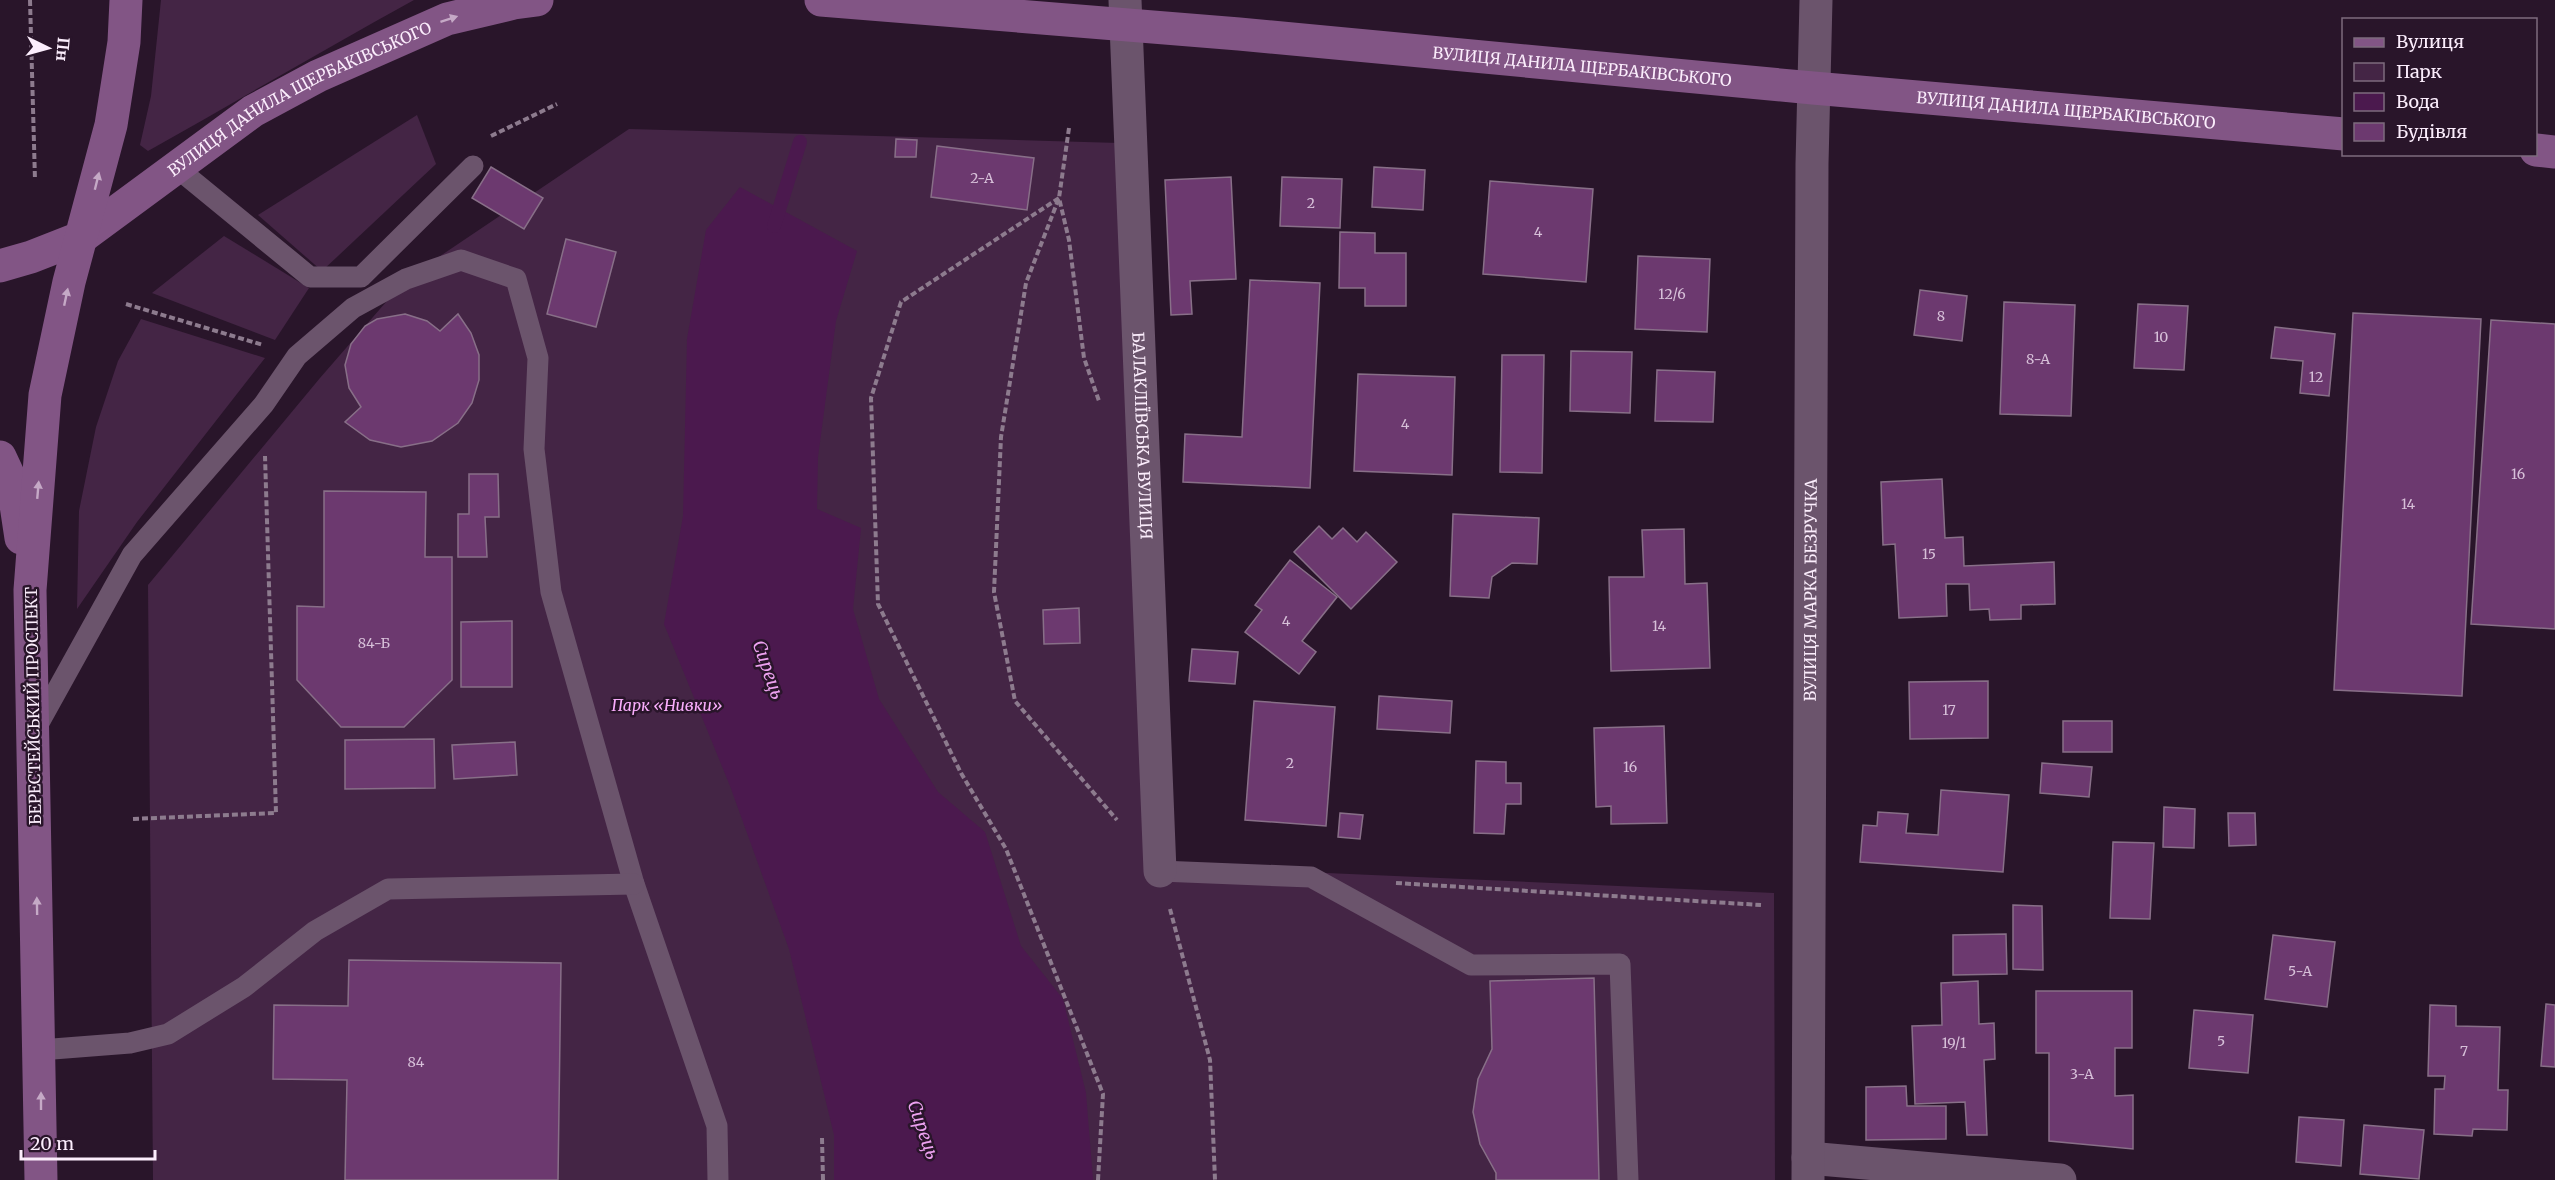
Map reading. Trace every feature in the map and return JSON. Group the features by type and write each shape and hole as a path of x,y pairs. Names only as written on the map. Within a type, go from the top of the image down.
{"main road":[{"name":"БЕРЕСТЕЙСЬКИЙ ПРОСПЕКТ","path":"42,1180 30,590 45,395 69,282 111,125 124,42 126,0"},
{"name":"ВУЛИЦЯ ДАНИЛА ЩЕРБАКІВСЬКОГО","path":"0,266 82,237 253,111 318,76 447,19 514,3 537,0"},
{"name":"ВУЛИЦЯ ДАНИЛА ЩЕРБАКІВСЬКОГО","path":"821,0 1125,13 1251,35 1813,88 2342,134"},
{"path":"2537,150 2555,152"},
{"path":"0,457 13,485 30,590"}],"street":[{"name":"ВУЛИЦЯ МАРКА БЕЗРУЧКА","path":"1808,1169 1813,88 1816,0"},
{"name":"БАЛАКЛІЇВСЬКА ВУЛИЦЯ","path":"1125,13 1160,871"},
{"path":"1808,1169 2060,1180"}],"lane":[{"path":"177,168 310,277 361,277 473,166"},
{"path":"33,735 132,555 264,404 297,356 354,308 406,279 461,260 516,279 538,358 534,449 551,592 634,884 717,1126 718,1180"},
{"path":"1160,871 1311,877 1470,965 1620,964 1628,1180"},
{"path":"40,1050 130,1043 168,1034 244,987 315,930 388,889 634,884"}],"path":[{"path":"30,0 35,180"},
{"path":"488,138 557,104"},
{"path":"1069,128 1059,198 1026,283 1001,437 994,592 1015,701 1160,871 1210,1060 1215,1180"},
{"path":"1059,198 901,302 871,398 878,604 961,773 1006,849 1103,1094 1098,1180"},
{"path":"126,304 297,356"},
{"path":"133,819 276,813 264,404"},
{"path":"1394,883 1761,905"},
{"path":"822,1138 823,1180"}],"green space":[{"path":"161,0 414,0 148,151 140,145 151,96"},
{"path":"417,115 436,164 322,271 258,215"},
{"name":"Парк «Нивки»","path":"629,129 1119,143 1150,865 1774,893 1775,1180 153,1180 148,585 320,378 406,279"},
{"path":"224,236 309,288 275,340 152,293"},
{"path":"141,319 265,358 137,522 77,609 79,511 96,427 118,361"}],"water":[{"path":"740,187 857,251 836,321 818,457 817,509 861,528 853,609 879,699 938,792 985,832 1021,946 1063,999 1086,1093 1093,1180 834,1180 834,1135 789,949 730,786 664,624 683,516 687,339 706,230"}],"building":[{"path":"896,139 917,140 916,157 895,157"},
{"path":"937,146 1034,158 1027,210 931,197"},
{"path":"491,167 543,198 524,229 472,198"},
{"path":"1374,167 1425,170 1423,210 1372,207"},
{"path":"1231,177 1236,279 1190,281 1192,314 1171,315 1165,180"},
{"path":"1282,177 1342,179 1340,228 1280,226"},
{"path":"1490,181 1593,189 1586,282 1483,274"},
{"path":"1340,232 1375,233 1375,253 1406,253 1406,306 1365,306 1365,288 1339,288"},
{"path":"566,239 616,252 596,327 547,314"},
{"path":"1638,256 1710,259 1707,332 1635,329"},
{"path":"1250,280 1320,283 1310,488 1183,482 1185,434 1242,437"},
{"path":"1920,290 1967,296 1962,341 1914,335"},
{"path":"2004,302 2075,305 2071,416 2000,414"},
{"path":"2138,304 2188,306 2184,370 2134,368"},
{"path":"2353,313 2481,319 2462,696 2334,690"},
{"path":"405,314 427,321 440,331 458,314 471,333 479,355 479,380 472,403 458,423 432,441 401,447 370,440 345,422 361,407 349,388 345,365 351,344 365,326 377,319"},
{"path":"2491,320 2555,324 2555,629 2471,624"},
{"path":"2275,327 2335,334 2329,396 2300,393 2303,361 2271,358"},
{"path":"1571,351 1632,352 1630,413 1570,411"},
{"path":"1502,355 1544,355 1542,473 1500,472"},
{"path":"1657,370 1715,372 1713,422 1655,421"},
{"path":"1358,374 1455,377 1452,475 1354,471"},
{"path":"469,474 498,474 499,517 485,517 487,557 458,557 458,514 469,514"},
{"path":"1942,479 1945,538 1963,537 1964,566 2054,562 2055,604 2021,605 2021,619 1990,620 1989,609 1970,610 1969,584 1946,584 1947,616 1899,618 1895,544 1883,545 1881,482"},
{"path":"324,491 426,492 425,557 452,557 452,680 404,727 341,727 297,680 297,606 324,607"},
{"path":"1453,514 1539,518 1537,564 1512,563 1492,577 1489,598 1450,596"},
{"path":"1319,526 1332,539 1343,528 1357,542 1366,532 1397,562 1351,609 1294,552"},
{"path":"1684,529 1685,584 1707,583 1710,668 1611,671 1609,577 1644,577 1642,530"},
{"path":"1290,560 1337,597 1302,641 1316,652 1299,674 1245,632 1262,610 1255,605"},
{"path":"1079,608 1080,643 1044,644 1043,610"},
{"path":"512,621 512,687 461,687 461,622"},
{"path":"1192,649 1238,652 1235,684 1189,681"},
{"path":"1988,681 1988,738 1910,739 1909,682"},
{"path":"1379,696 1452,701 1450,733 1377,729"},
{"path":"1254,701 1335,707 1326,826 1245,820"},
{"path":"2063,721 2112,721 2112,752 2063,752"},
{"path":"1664,726 1667,823 1611,824 1611,806 1596,807 1594,728"},
{"path":"434,739 435,788 345,789 345,740"},
{"path":"515,742 517,775 454,779 452,745"},
{"path":"1476,761 1506,762 1506,783 1521,783 1521,804 1506,804 1504,834 1474,833"},
{"path":"2042,763 2092,767 2089,797 2040,793"},
{"path":"1941,790 2009,795 2003,872 1860,862 1863,825 1877,826 1878,812 1908,814 1906,833 1938,835"},
{"path":"2164,807 2195,809 2194,848 2163,847"},
{"path":"1340,813 1363,815 1360,839 1338,837"},
{"path":"2228,813 2255,813 2256,845 2229,846"},
{"path":"2113,842 2154,843 2150,919 2110,918"},
{"path":"2013,905 2042,906 2043,970 2013,969"},
{"path":"2006,934 2007,974 1953,975 1953,935"},
{"path":"2273,935 2335,942 2327,1007 2265,999"},
{"path":"349,960 561,963 558,1180 345,1180 347,1080 273,1079 274,1005 348,1006"},
{"path":"1594,978 1599,1180 1496,1180 1496,1173 1480,1144 1473,1112 1478,1079 1492,1049 1490,981"},
{"path":"1978,981 1979,1024 1994,1023 1995,1059 1984,1060 1987,1135 1967,1135 1965,1102 1915,1104 1912,1026 1942,1025 1941,983"},
{"path":"2036,991 2132,991 2132,1048 2115,1048 2115,1096 2133,1095 2133,1149 2049,1141 2049,1053 2036,1053"},
{"path":"2546,1004 2555,1005 2555,1067 2541,1066"},
{"path":"2430,1005 2456,1006 2456,1026 2500,1027 2498,1090 2508,1090 2507,1130 2473,1129 2472,1136 2434,1134 2435,1089 2444,1089 2445,1076 2428,1076"},
{"path":"2194,1010 2253,1015 2248,1073 2189,1068"},
{"path":"1906,1086 1907,1106 1946,1106 1946,1139 1866,1140 1866,1087"},
{"path":"2299,1117 2344,1120 2341,1166 2296,1162"},
{"path":"2364,1125 2424,1130 2419,1179 2360,1174"}],"waterway":[{"name":"Сирець","path":"774,226 800,142"}]}
